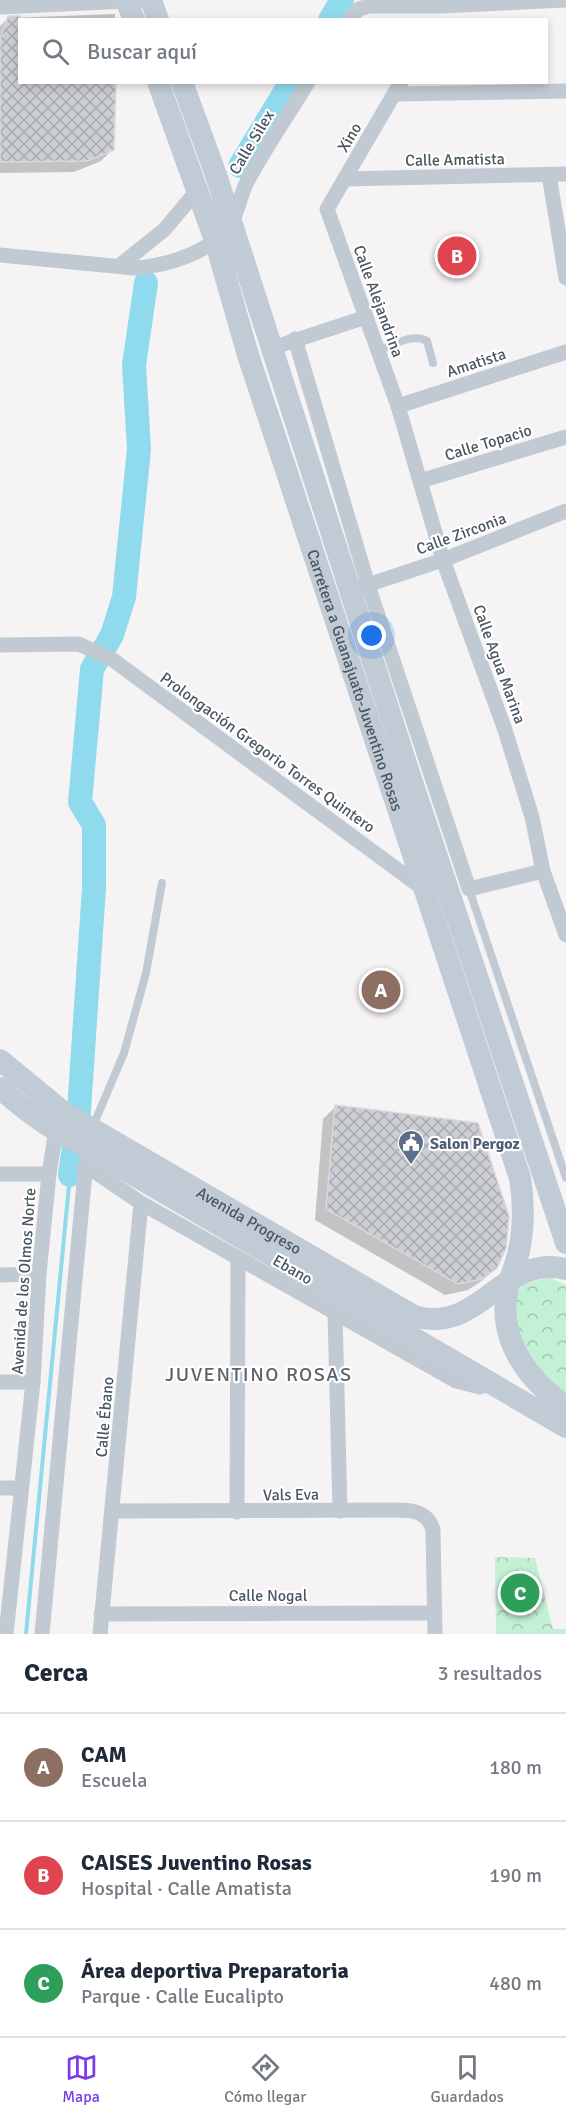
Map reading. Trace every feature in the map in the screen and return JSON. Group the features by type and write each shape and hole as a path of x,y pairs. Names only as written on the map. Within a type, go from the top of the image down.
{"main road":[{"path":"151,0 157,18"},
{"name":"Carretera a Guanajuato-Juventino Rosas","path":"159,84 215,240 248,355 520,1178 523,1220 519,1252 509,1282 505,1314 515,1351 532,1377 564,1405"},
{"name":"Carretera a Guanajuato-Juventino Rosas","path":"183,84 272,348 359,588 566,1242"},
{"name":"Avenida Progreso","path":"0,1060 59,1122 86,1142 566,1427"},
{"name":"Avenida Progreso","path":"0,1088 30,1115 59,1122"},
{"name":"Avenida Progreso","path":"340,1294 414,1316 437,1320 460,1315 509,1282 537,1267 549,1266 566,1269"},
{"path":"496,1387 564,1405"}],"street":[{"path":"0,8 129,7 151,0"},
{"path":"350,18 359,9 369,6 437,13 566,0"},
{"name":"Calle Silex","path":"231,224 246,183 307,84"},
{"path":"399,88 566,91"},
{"name":"Xino","path":"327,209 399,88"},
{"name":"Calle Amatista","path":"345,179 566,174"},
{"path":"549,176 566,278"},
{"path":"119,266 156,238 196,192"},
{"name":"Calle Alejandrina","path":"327,209 398,406"},
{"path":"0,255 150,267 190,255 215,240 231,224"},
{"path":"272,348 366,317"},
{"path":"295,339 359,588 469,889 543,871"},
{"name":"Amatista","path":"398,406 566,352"},
{"name":"Calle Agua Marina","path":"398,406 443,560 505,730 532,817 543,871 566,935"},
{"name":"Calle Topacio","path":"420,481 566,437"},
{"name":"Calle Zirconia","path":"359,588 443,560 566,511"},
{"name":"Prolongación Gregorio Torres Quintero","path":"0,645 86,646 113,660 427,892"},
{"name":"Avenida de los Olmos Norte","path":"6,1634 33,1382 39,1274 49,1174 59,1122"},
{"path":"42,1634 86,1142"},
{"name":"Ebano","path":"86,1142 141,1203 238,1258 340,1294"},
{"path":"0,1174 49,1174"},
{"name":"Calle Ébano","path":"100,1634 114,1511 141,1203"},
{"path":"237,1512 238,1258"},
{"path":"0,1275 39,1274"},
{"path":"340,1294 340,1511"},
{"path":"0,1382 33,1382"},
{"path":"0,1488 20,1488"},
{"name":"Vals Eva","path":"114,1511 410,1510 427,1516 433,1530 435,1613"},
{"path":"435,1613 435,1634"},
{"name":"Calle Nogal","path":"101,1614 435,1613"}],"lane":[{"path":"378,351 410,338 419,338 427,341 433,363"},
{"path":"86,1142 124,1053 146,973 162,883"},
{"path":"469,889 566,1178"}],"green space":[{"path":"548,1277 566,1285 566,1393 549,1385 518,1344 515,1294 524,1285"},
{"path":"495,1557 535,1558 553,1629 566,1629 566,1634 496,1634"}],"building":[{"path":"8,16 20,16 18,18 18,84 116,84 114,150 87,161 0,162 0,39"},
{"name":"Salon Pergoz","path":"335,1105 478,1123 509,1216 506,1248 497,1268 482,1279 458,1284 326,1209"}],"waterway":[{"path":"331,18 342,0"},
{"path":"240,166 290,84"},
{"path":"70,1175 79,1110 94,888 94,825 80,802 92,669 112,635 124,597 139,449 134,365 146,283"},
{"path":"26,1634 70,1175"}],"place":[{"name":"CAISES Juventino Rosas","path":"457,256"},
{"name":"CAM","path":"381,990"},
{"name":"Salon Pergoz","path":"411,1166"},
{"name":"Área deportiva Preparatoria","path":"520,1593"}],"district":[{"name":"JUVENTINO ROSAS","path":"259,1374"}]}
